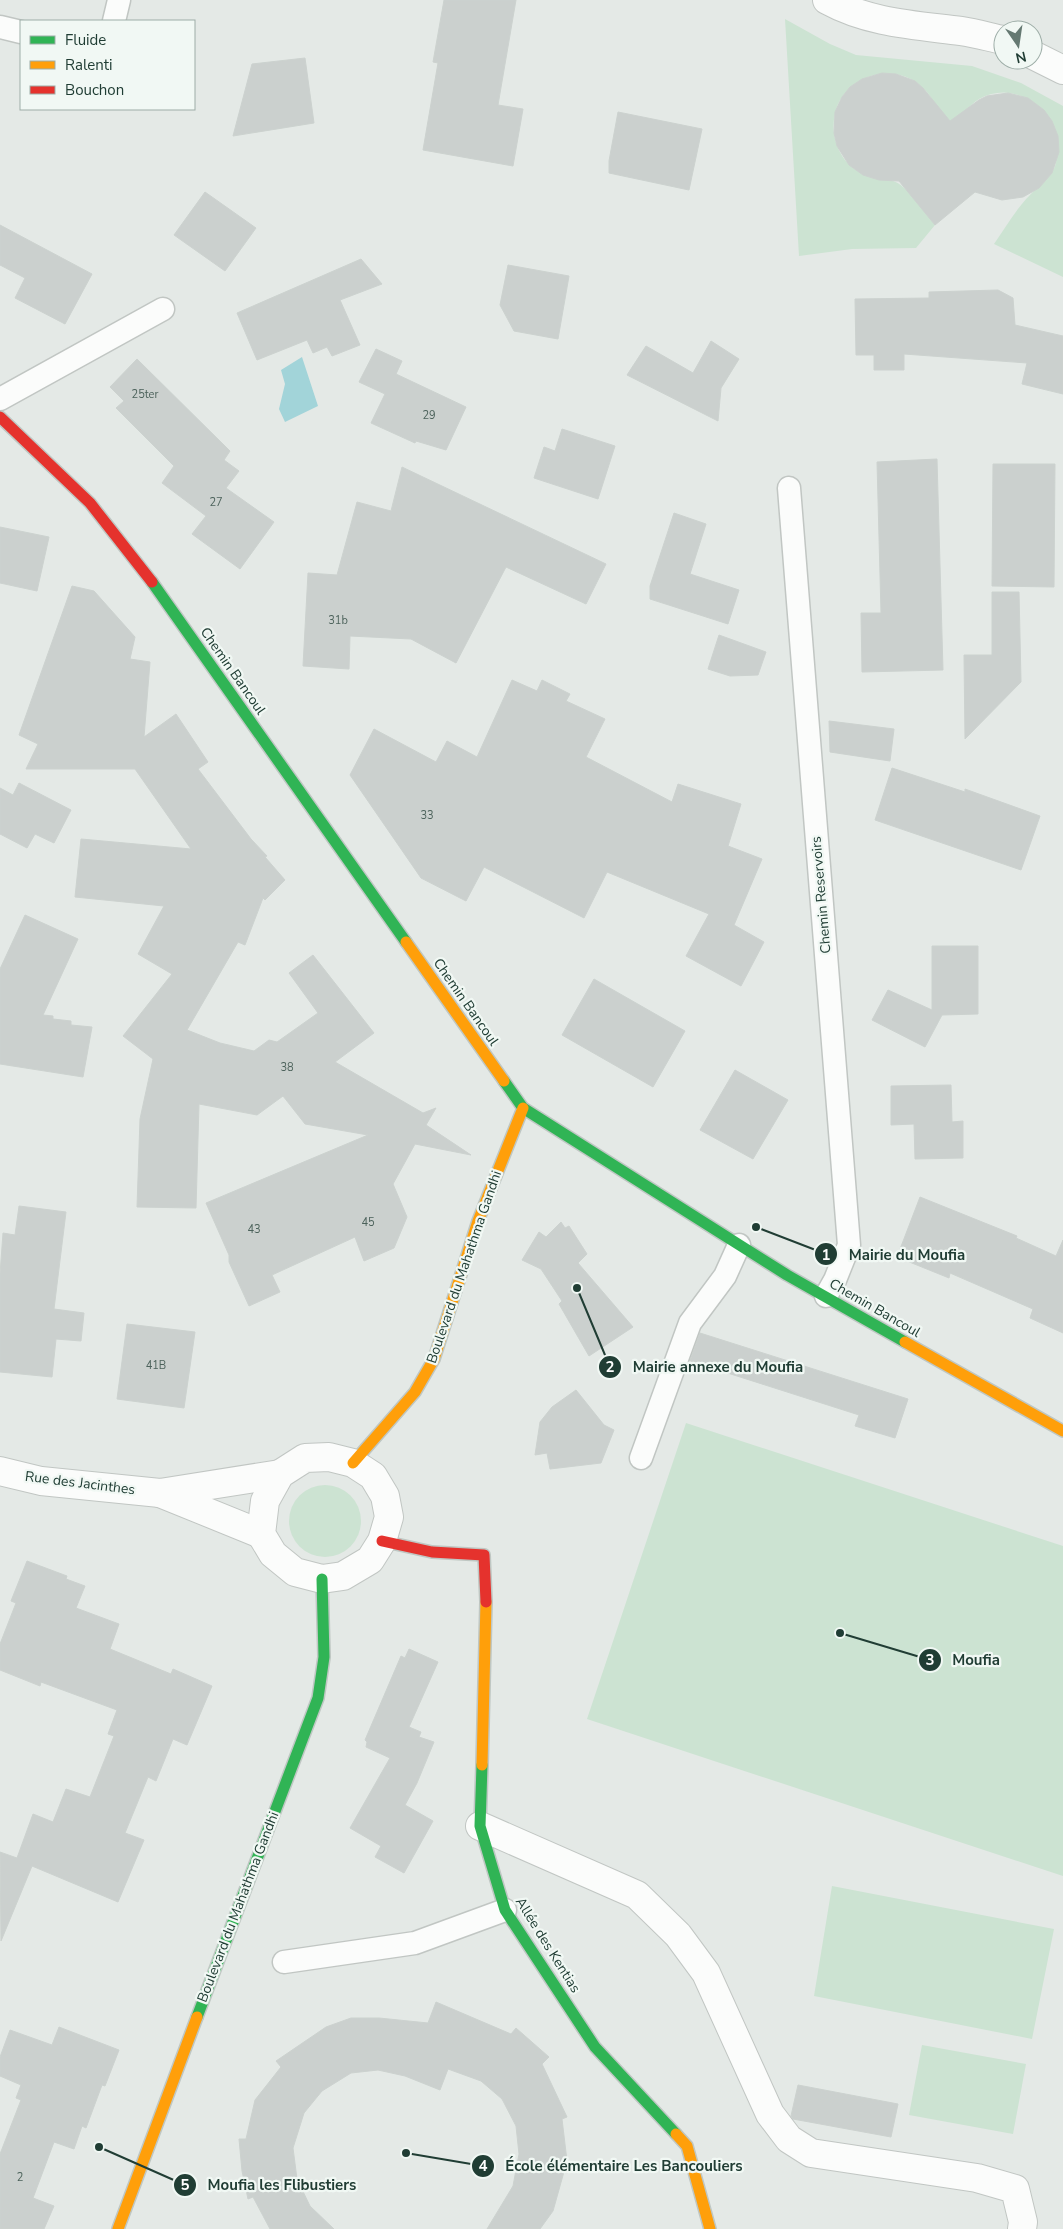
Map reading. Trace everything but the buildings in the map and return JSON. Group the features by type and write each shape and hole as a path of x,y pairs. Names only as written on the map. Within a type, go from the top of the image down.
{"street":[{"path":"827,0 863,16 889,22 964,31 993,38"},
{"path":"1043,60 1063,70"},
{"name":"Chemin Bancoul","path":"0,417 90,503 166,600 523,1108 739,1245 1063,1431"},
{"name":"Boulevard du Mahathma Gandhi","path":"353,1463 416,1392 434,1359 478,1221 523,1108"},
{"path":"329,1457 353,1463 373,1476 385,1496 389,1517 382,1541 370,1560 343,1576 322,1579 295,1572 272,1554 261,1534 264,1501 280,1474 306,1458 329,1457"},
{"name":"Rue des Jacinthes","path":"1,1474 41,1481 160,1493 280,1474"},
{"name":"Rue des Jacinthes","path":"160,1493 261,1534"},
{"name":"Allée des Kentias","path":"382,1541 401,1548 443,1554 484,1555 487,1618 480,1826 505,1910 595,2047 687,2146 710,2229"},
{"name":"Boulevard du Mahathma Gandhi","path":"118,2229 318,1698 324,1657 322,1579"},
{"path":"480,1826 637,1895 678,1935 706,1973 770,2114 789,2139 811,2153 977,2178 1015,2190 1023,2222 1022,2229"}],"lane":[{"path":"114,20 119,0"},
{"path":"0,27 20,32"},
{"path":"0,398 163,309"},
{"name":"Chemin Reservoirs","path":"789,488 849,1245 835,1280 826,1296"},
{"path":"641,1458 690,1323 725,1276 739,1245"},
{"path":"284,1962 415,1943 505,1910"}],"green space":[{"path":"785,19 830,44 856,55 972,66 1021,83 1063,106 1063,277 994,244 1020,206 1049,177 1054,168 1056,163 1056,146 1053,131 1046,117 1024,97 1010,93 995,93 975,101 956,124 940,121 934,103 923,88 912,79 899,75 885,74 872,76 859,81 848,90 840,101 835,114 834,133 836,142 844,159 858,172 870,177 890,180 904,188 935,225 916,248 852,249 799,256"},
{"path":"686,1423 1063,1546 1063,1876 587,1719"},
{"path":"325,1485 339,1488 351,1495 358,1507 361,1521 358,1535 351,1547 339,1554 325,1557 311,1554 299,1547 292,1535 289,1521 292,1507 299,1495 311,1488"},
{"path":"832,1886 1054,1929 1032,2039 814,1996"},
{"path":"922,2045 1026,2064 1013,2134 909,2115"}],"water":[{"path":"302,357 318,406 285,422 279,409 285,384 281,370"}],"traffic: fast":[{"path":"152,582 406,942"},
{"path":"504,1081 523,1108 787,1275 905,1342"},
{"path":"197,2017 318,1698 324,1657 322,1579"},
{"path":"482,1765 480,1826 505,1910 595,2047 676,2134"}],"traffic: slow":[{"path":"406,942 504,1081"},
{"path":"353,1463 415,1392 434,1359 478,1221 523,1108"},
{"path":"905,1342 1063,1431"},
{"path":"482,1765 486,1602"},
{"path":"118,2229 197,2017"},
{"path":"676,2134 687,2146 710,2229"}],"traffic: jam":[{"path":"0,417 90,503 152,582"},
{"path":"382,1541 432,1552 484,1555 486,1602"}],"place":[{"name":"Mairie du Moufia","path":"756,1227"},
{"name":"Mairie annexe du Moufia","path":"577,1288"},
{"name":"Moufia","path":"840,1633"},
{"name":"Moufia les Flibustiers","path":"99,2147"},
{"name":"École élémentaire Les Bancouliers","path":"406,2153"}]}
